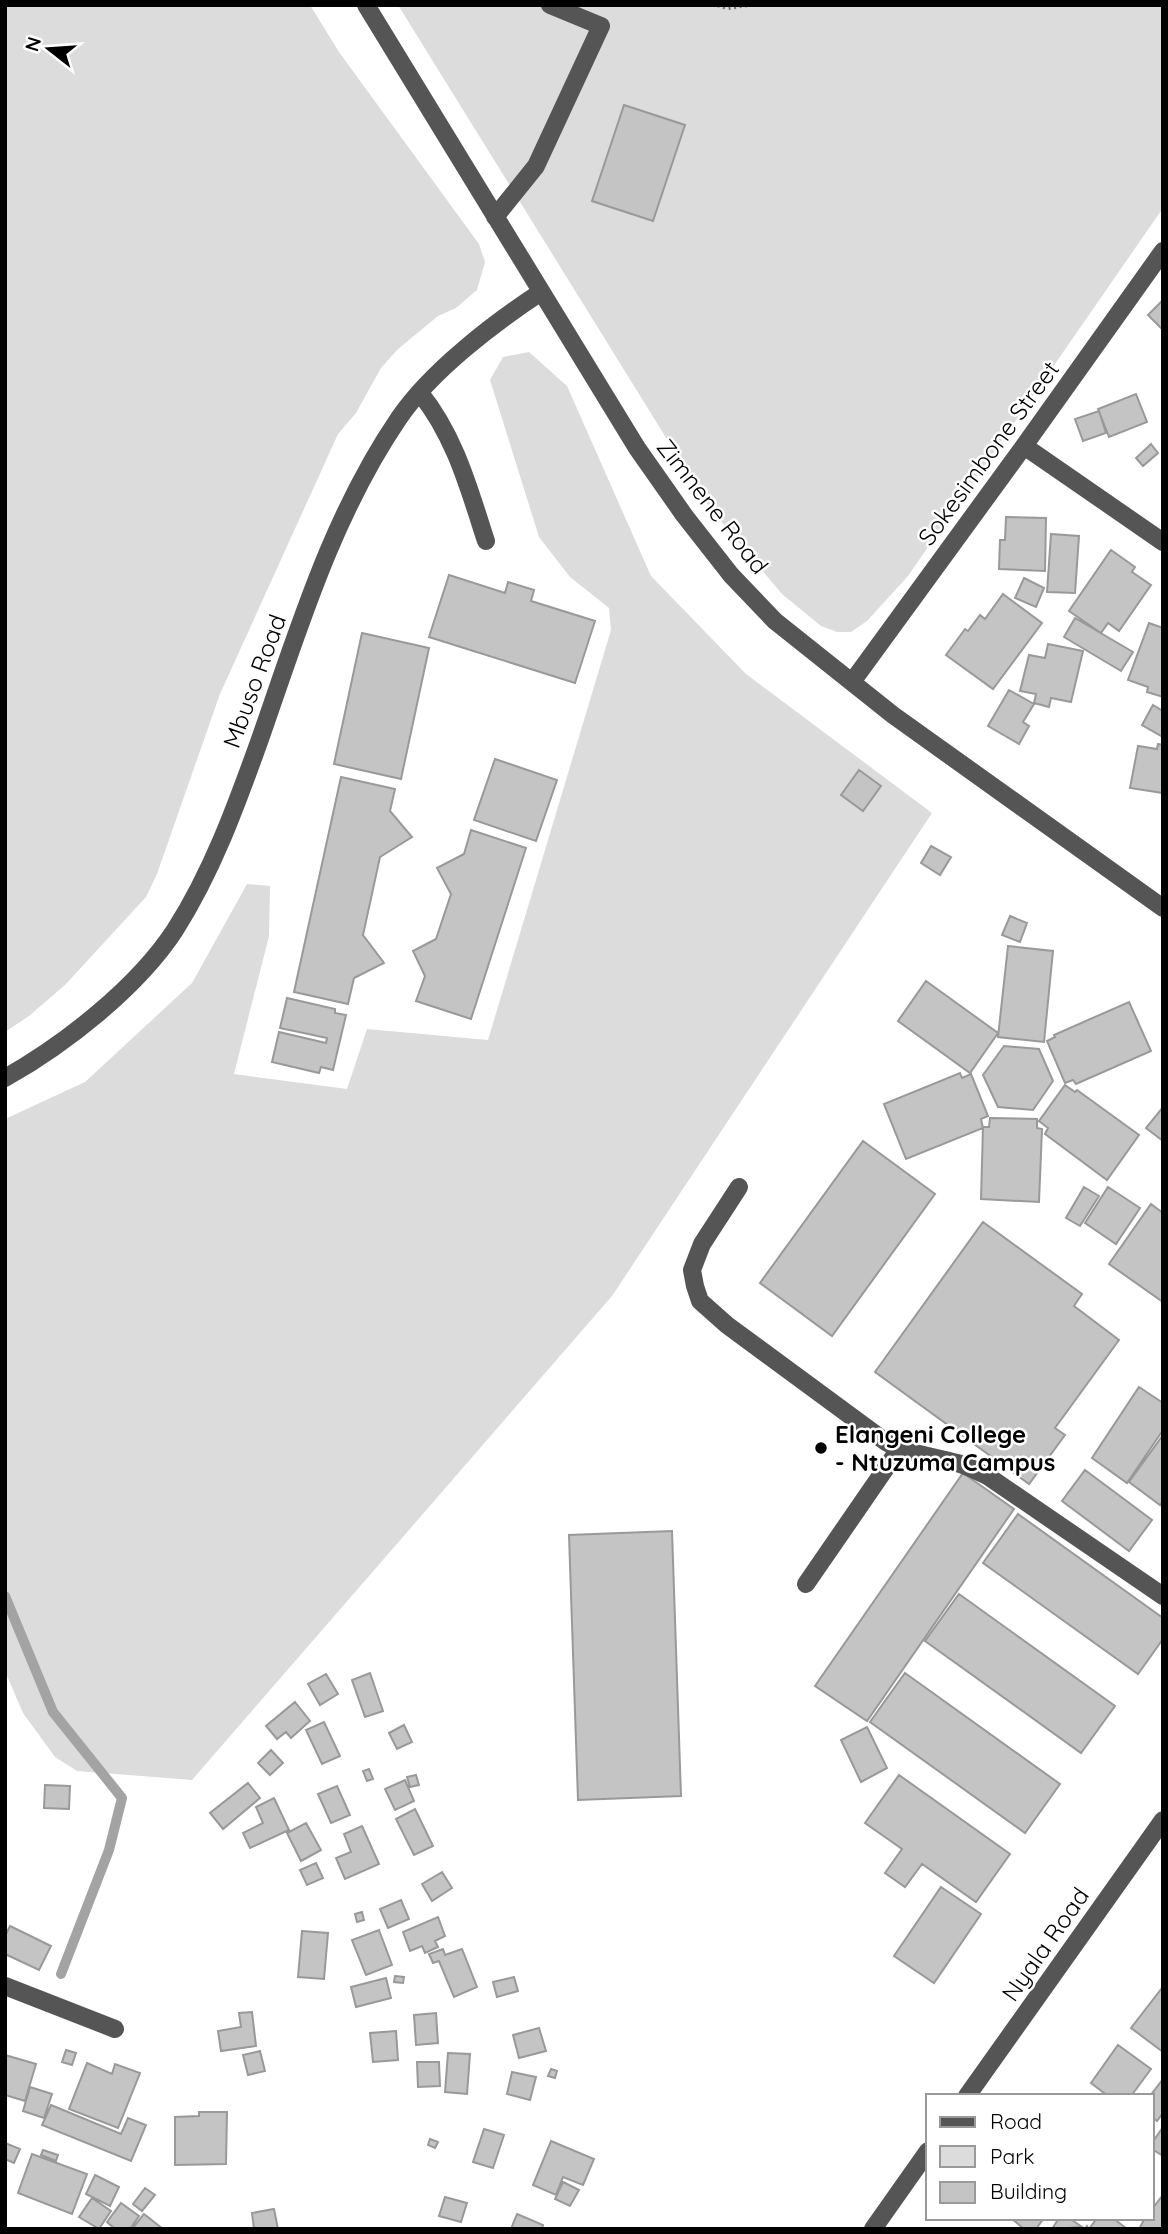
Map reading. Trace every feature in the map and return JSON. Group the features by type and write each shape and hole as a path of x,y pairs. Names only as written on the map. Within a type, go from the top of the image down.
{"street":[{"name":"Zimnene Road","path":"366,5 637,448 731,575 775,621 893,715 1163,908"},
{"path":"495,217 536,166 601,26 550,5"},
{"name":"Sokesimbone Street","path":"852,682 1163,251"},
{"name":"Mbuso Road","path":"5,1078 37,1060 95,1016 144,968 174,931 208,871 244,783 333,537 363,476 400,416 420,393 500,319 541,292"},
{"path":"420,393 449,435 485,541"},
{"path":"1024,446 1163,542"},
{"path":"739,1187 702,1244 692,1269 700,1301 727,1325 855,1420 899,1449 962,1464 989,1477 1163,1596"},
{"path":"806,1584 899,1449"},
{"name":"Nyala Road","path":"968,2094 1163,1820"},
{"path":"5,1986 115,2029"},
{"path":"873,2229 926,2154"}],"path":[{"path":"718,5 727,8 747,5"}],"green space":[{"path":"5,5 310,5 339,52 479,244 485,262 477,290 456,308 438,316 398,349 381,368 356,413 338,434 220,694 157,874 146,897 65,985 29,1016 5,1032"},
{"path":"398,5 1163,5 1163,208 908,576 867,621 851,632 837,632 821,626 782,594 709,507"},
{"path":"529,352 567,386 651,576 746,674 932,813 612,1296 192,1780 77,1771 55,1757 23,1713 5,1671 5,1119 85,1082 192,983 247,884 270,886 269,936 234,1074 347,1089 367,1029 488,1040 611,630 609,608 570,577 539,537 490,380 503,357"}],"building":[{"path":"624,105 685,125 653,221 592,201"},
{"path":"1163,300 1163,330 1148,315"},
{"path":"1136,394 1147,422 1109,437 1098,409"},
{"path":"1099,411 1106,433 1083,441 1075,419"},
{"path":"1151,444 1158,453 1143,466 1136,458"},
{"path":"1006,517 1046,518 1045,571 999,569 1000,540 1005,540"},
{"path":"1051,534 1079,536 1075,593 1047,592"},
{"path":"1111,550 1135,567 1132,572 1151,585 1119,631 1108,623 1101,633 1069,611"},
{"path":"449,575 505,593 508,582 534,590 531,601 595,621 575,683 429,637"},
{"path":"1024,578 1044,588 1036,607 1015,598"},
{"path":"1003,594 1042,623 993,689 946,655 965,629 968,631 980,615 985,619"},
{"path":"1075,618 1133,652 1121,671 1064,637"},
{"path":"1149,623 1163,628 1163,697 1147,692 1148,687 1128,680"},
{"path":"362,633 429,648 401,779 334,764"},
{"path":"1048,644 1083,651 1071,702 1051,698 1049,707 1034,703 1036,694 1020,691 1029,655 1045,658"},
{"path":"1009,690 1034,704 1023,722 1029,726 1019,744 988,726"},
{"path":"1153,705 1163,711 1163,737 1142,725"},
{"path":"1158,744 1163,745 1163,793 1130,788 1138,746 1157,749"},
{"path":"495,759 557,780 536,841 474,820"},
{"path":"859,770 881,786 863,811 841,795"},
{"path":"341,777 395,789 390,811 412,837 380,857 363,935 384,963 354,978 348,1004 294,992"},
{"path":"471,830 526,848 471,1019 416,1001 425,976 413,951 436,939 451,894 437,868 464,854"},
{"path":"931,846 951,857 940,875 921,863"},
{"path":"1010,916 1027,923 1020,942 1002,935"},
{"path":"1008,946 1053,951 1044,1042 998,1037"},
{"path":"926,981 998,1033 970,1073 898,1021"},
{"path":"287,998 335,1009 335,1013 346,1015 333,1070 321,1067 319,1073 272,1062 279,1032 326,1043 327,1038 280,1028"},
{"path":"1129,1002 1151,1051 1076,1084 1073,1080 1065,1083 1047,1041 1055,1037 1054,1035"},
{"path":"1004,1046 1039,1049 1053,1081 1033,1110 998,1107 983,1075"},
{"path":"960,1073 962,1078 971,1074 988,1116 981,1119 983,1128 906,1159 884,1104"},
{"path":"1065,1085 1075,1092 1077,1090 1139,1135 1107,1180 1045,1134 1048,1128 1039,1121"},
{"path":"1163,1107 1163,1141 1146,1128"},
{"path":"990,1118 1037,1119 1037,1128 1042,1129 1039,1202 981,1199 983,1127 989,1127"},
{"path":"863,1141 935,1194 832,1336 760,1283"},
{"path":"1084,1187 1099,1196 1080,1226 1066,1218"},
{"path":"1108,1187 1140,1208 1116,1244 1085,1223"},
{"path":"1151,1204 1163,1213 1163,1302 1109,1264"},
{"path":"983,1222 1082,1294 1074,1306 1119,1340 1055,1428 1065,1435 1029,1484 875,1372"},
{"path":"1139,1387 1163,1403 1163,1430 1127,1483 1092,1458"},
{"path":"1163,1435 1163,1501 1160,1505 1129,1482"},
{"path":"1085,1470 1152,1520 1129,1551 1062,1501"},
{"path":"963,1473 1014,1509 867,1721 815,1686"},
{"path":"1018,1514 1163,1618 1163,1639 1138,1674 983,1563"},
{"path":"672,1531 681,1796 578,1800 569,1535"},
{"path":"959,1594 1115,1706 1081,1753 925,1641"},
{"path":"370,1673 383,1711 365,1717 352,1680"},
{"path":"905,1673 1060,1784 1025,1833 870,1722"},
{"path":"326,1674 338,1694 320,1705 308,1684"},
{"path":"295,1702 310,1721 291,1738 286,1732 277,1739 266,1726"},
{"path":"324,1722 340,1756 322,1764 306,1730"},
{"path":"404,1725 412,1742 397,1749 389,1733"},
{"path":"867,1727 887,1768 861,1782 841,1740"},
{"path":"271,1750 283,1763 270,1775 258,1763"},
{"path":"369,1769 373,1779 367,1781 363,1771"},
{"path":"416,1775 419,1785 410,1787 407,1777"},
{"path":"899,1775 1010,1854 976,1902 922,1864 905,1887 885,1873 902,1849 865,1823"},
{"path":"405,1780 414,1801 395,1810 385,1789"},
{"path":"248,1783 260,1798 223,1829 210,1813"},
{"path":"45,1785 70,1786 69,1809 44,1808"},
{"path":"337,1786 350,1815 331,1823 318,1794"},
{"path":"274,1798 289,1830 250,1848 243,1833 263,1823 256,1807"},
{"path":"415,1809 433,1846 414,1855 396,1819"},
{"path":"306,1823 321,1850 301,1861 287,1833"},
{"path":"362,1826 379,1864 345,1879 336,1858 351,1852 344,1834"},
{"path":"316,1863 323,1878 307,1885 300,1870"},
{"path":"442,1872 452,1888 432,1901 422,1884"},
{"path":"941,1887 981,1914 934,1983 894,1956"},
{"path":"401,1900 409,1919 388,1928 380,1909"},
{"path":"362,1912 364,1920 357,1922 355,1914"},
{"path":"438,1917 445,1936 435,1941 438,1947 425,1953 422,1946 410,1951 403,1932"},
{"path":"10,1926 51,1946 39,1970 5,1954 5,1936"},
{"path":"379,1930 392,1965 366,1975 352,1940"},
{"path":"302,1931 328,1933 324,1979 298,1977"},
{"path":"443,1949 445,1955 462,1949 477,1987 454,1997 439,1961 433,1963 429,1954"},
{"path":"395,1976 404,1977 403,1983 394,1982"},
{"path":"514,1977 518,1991 497,1997 493,1982"},
{"path":"386,1978 391,1998 356,2007 351,1987"},
{"path":"1163,1988 1163,2052 1131,2028"},
{"path":"252,2012 256,2046 221,2051 218,2031 241,2027 239,2013"},
{"path":"436,2013 438,2043 416,2045 414,2015"},
{"path":"539,2028 546,2051 519,2058 513,2035"},
{"path":"396,2031 398,2060 373,2062 370,2033"},
{"path":"1118,2045 1151,2069 1132,2094 1105,2094 1091,2083"},
{"path":"66,2050 76,2053 72,2065 62,2062"},
{"path":"260,2051 265,2071 248,2075 243,2055"},
{"path":"448,2053 470,2054 467,2094 445,2092"},
{"path":"5,2055 36,2064 25,2101 5,2095"},
{"path":"417,2062 439,2062 440,2086 418,2087"},
{"path":"87,2063 112,2074 115,2064 140,2073 118,2128 69,2109"},
{"path":"551,2069 557,2071 555,2078 548,2076"},
{"path":"512,2072 536,2077 530,2100 507,2094"},
{"path":"1163,2079 1163,2113 1157,2121 1154,2119 1154,2094 1152,2094"},
{"path":"30,2087 52,2094 44,2118 23,2111"},
{"path":"51,2105 121,2134 128,2118 146,2125 131,2161 42,2125"},
{"path":"199,2112 227,2112 226,2164 175,2165 175,2117 199,2116"},
{"path":"1163,2127 1163,2156 1154,2150 1154,2140"},
{"path":"484,2129 504,2135 493,2168 473,2162"},
{"path":"430,2139 438,2142 435,2148 428,2145"},
{"path":"551,2141 594,2159 583,2185 563,2177 556,2195 533,2185"},
{"path":"5,2143 20,2149 14,2163 5,2159"},
{"path":"43,2150 58,2155 56,2161 41,2155"},
{"path":"32,2154 87,2174 72,2214 18,2193"},
{"path":"95,2175 119,2187 110,2206 86,2194"},
{"path":"563,2182 579,2190 570,2206 555,2199"},
{"path":"145,2188 155,2195 142,2211 133,2204"},
{"path":"1163,2195 1163,2229 1139,2229 1144,2220 1154,2220 1154,2206"},
{"path":"445,2197 467,2203 461,2222 439,2216"},
{"path":"92,2198 111,2211 99,2229 79,2217"},
{"path":"121,2203 139,2216 130,2229 115,2229 107,2222"},
{"path":"274,2209 278,2229 254,2229 252,2213"},
{"path":"144,2214 163,2229 132,2229"},
{"path":"517,2214 543,2225 542,2229 511,2229"},
{"path":"1013,2220 1043,2220 1036,2229 1024,2229"},
{"path":"1058,2220 1072,2220 1082,2227 1052,2229"},
{"path":"1096,2220 1116,2220 1127,2229 1089,2229"}],"waterway":[{"path":"5,1596 53,1712 122,1798 109,1850 61,1974"}],"place":[{"name":"Elangeni College - Ntuzuma Campus","path":"821,1448"}]}
